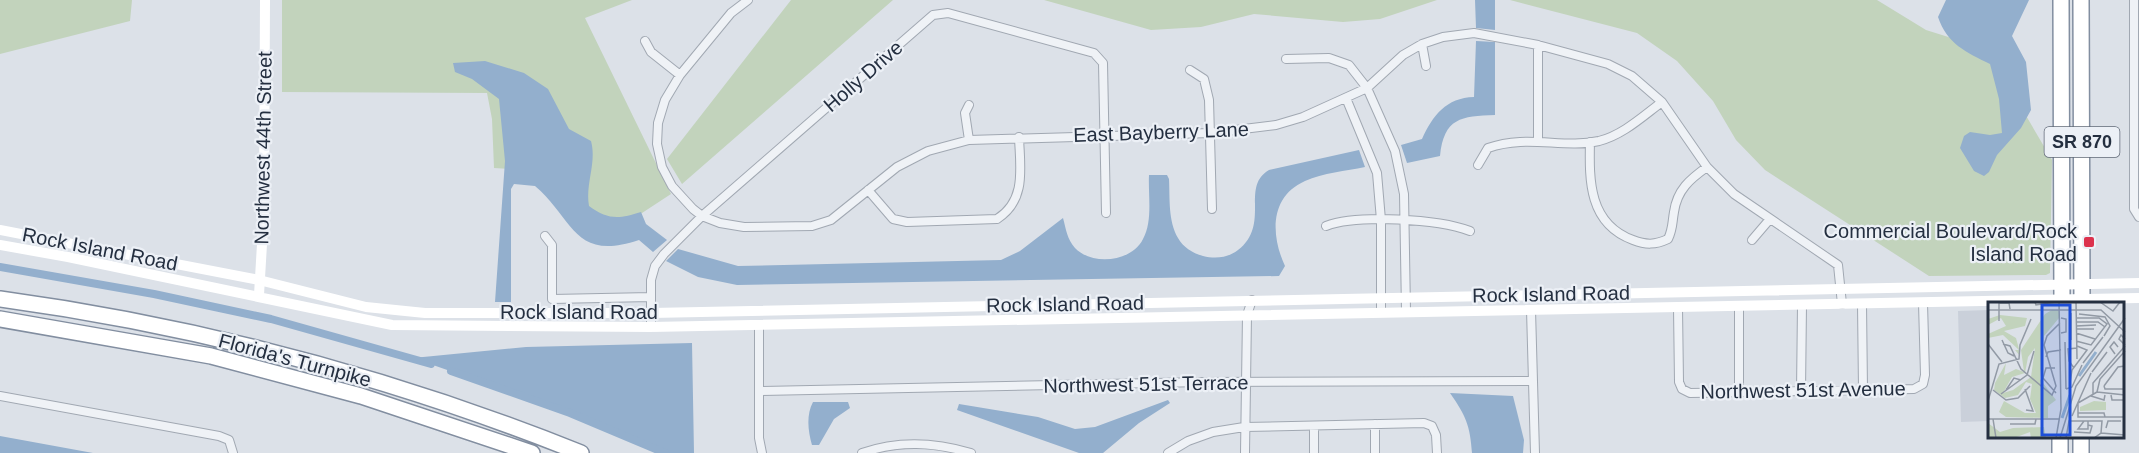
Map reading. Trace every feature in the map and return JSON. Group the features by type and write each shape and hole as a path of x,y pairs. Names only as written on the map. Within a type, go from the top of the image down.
{"highway":[{"name":"SR 870","path":"2061,0 2062,296"},
{"name":"SR 870","path":"2081,0 2082,296"},
{"name":"Florida's Turnpike","path":"0,299 51,306 216,339 366,378 530,433 581,453"},
{"name":"Florida's Turnpike","path":"0,319 211,356 361,396 532,453"}],"main road":[{"name":"Northwest 44th Street","path":"259,295 264,210 265,0"},
{"name":"Rock Island Road","path":"0,230 259,280 379,309 425,313 651,313 1841,289 2139,298"},
{"name":"Rock Island Road","path":"0,245 259,295 377,322 425,327 651,327 1406,311 1678,308 1923,303 2062,296"},
{"name":"Rock Island Road","path":"2082,296 2139,283"},
{"path":"377,322 379,309"}],"street":[{"path":"702,216 672,186 662,167 657,144 658,123 665,100 680,75 731,13 748,0"},
{"path":"2134,0 2134,209 2139,217"},
{"name":"Holly Drive","path":"651,327 651,297 655,266 664,254 702,216 933,15 948,13 1094,53 1103,63 1106,213"},
{"name":"East Bayberry Lane","path":"702,216 744,227 812,226 831,220 897,167 928,151 969,140 1104,134 1211,133 1276,125 1303,117 1367,88 1403,56 1422,44 1443,37 1474,33 1538,45 1608,64 1632,76 1662,102 1707,167 1734,194 1832,259 1838,266 1842,304"},
{"path":"645,41 651,52 680,75"},
{"path":"1422,44 1426,66"},
{"path":"1538,45 1538,141"},
{"path":"1286,59 1329,58 1349,65 1367,88 1395,151 1404,194 1406,311"},
{"path":"1190,70 1204,79 1209,100 1212,209"},
{"path":"1346,98 1377,173 1381,220 1381,312"},
{"path":"1479,165 1488,148 1504,142 1590,142 1614,136 1662,102"},
{"path":"969,105 965,113 969,140"},
{"path":"868,190 894,219 907,222 997,219 1007,212 1016,200 1020,185 1019,137"},
{"path":"1590,142 1589,182 1595,204 1612,228 1625,237 1644,244 1656,244 1668,239 1674,228 1676,198 1688,181 1707,167"},
{"path":"1326,226 1340,221 1405,219 1456,226 1470,231"},
{"path":"1752,240 1770,219"},
{"path":"545,236 552,245 552,299 651,297"},
{"path":"1245,453 1247,315 1252,300"},
{"name":"Northwest 51st Avenue","path":"1678,308 1679,382 1682,389 1690,393 1914,389 1923,384 1923,303"},
{"path":"1862,304 1863,390"},
{"path":"1801,391 1802,305"},
{"path":"1739,306 1739,392"},
{"path":"1531,310 1535,453"},
{"path":"759,325 759,438 762,453"},
{"name":"Northwest 51st Terrace","path":"760,391 1532,381"},
{"path":"0,396 83,410 230,440 233,453"},
{"path":"1168,453 1188,441 1214,432 1245,427 1424,423 1432,426 1436,435 1437,453"},
{"path":"1375,424 1376,453"},
{"path":"1314,426 1314,453"},
{"path":"862,453 888,444 942,444 971,453"}],"shaded area":[{"path":"1988,310 1988,421 1961,422 1958,311"}],"green space":[{"path":"0,0 132,0 130,21 0,54"},
{"path":"282,0 632,0 585,18 671,194 613,232 525,170 494,168 492,119 487,93 282,92"},
{"path":"791,0 893,0 682,184 667,159"},
{"path":"1044,0 1437,0 1380,19 1343,22 1254,14 1201,27 1151,30"},
{"path":"1510,0 1877,0 1926,30 1993,51 2015,97 2052,160 2050,273 2046,275 1929,276 1765,170 1736,140 1713,101 1677,61 1637,33"}],"water":[{"path":"1475,0 1495,0 1495,30 1476,28"},
{"path":"1946,0 2029,0 2012,36 2026,62 2031,110 2021,128 1997,155 1989,172 1984,176 1974,171 1960,148 1964,136 1970,132 1990,135 2002,133 1999,99 1990,64 1958,46 1942,26 1938,17"},
{"path":"1476,41 1495,42 1495,115 1473,116 1456,122 1446,134 1440,156 1407,163 1401,145 1422,139 1436,115 1448,104 1474,97"},
{"path":"485,61 524,73 548,89 569,129 591,141 593,157 588,190 589,206 602,214 614,217 641,212 646,224 667,240 653,252 639,240 617,245 600,245 587,241 577,234 535,186 514,184 511,189 511,302 495,302 505,161 499,99 472,79 455,72 453,63"},
{"path":"1359,150 1365,167 1312,178 1293,188 1285,197 1276,218 1277,242 1285,266 1279,276 737,285 698,277 666,261 678,249 738,266 1001,260 1020,251 1063,218 1072,245 1082,254 1111,259 1130,253 1143,239 1149,216 1149,175 1167,175 1169,179 1173,224 1182,244 1199,255 1221,257 1234,253 1248,240 1255,218 1257,186 1261,177 1269,170"},
{"path":"692,343 694,453 665,453 570,413 413,358 526,347"},
{"path":"1450,393 1513,396 1524,440 1523,453 1472,453 1466,421"},
{"path":"1168,400 1170,403 1139,423 1103,453 1079,453 957,410 959,404 1038,417 1075,429 1095,427"},
{"path":"813,402 848,402 850,408 834,419 819,445 812,445 809,434 808,423"},
{"path":"0,436 93,453 0,453"}],"waterway":[{"path":"0,267 154,294 271,319 431,364"},
{"path":"451,371 570,413 665,453"}],"place":[{"name":"Commercial Boulevard/Rock Island Road","path":"2089,242"}]}
